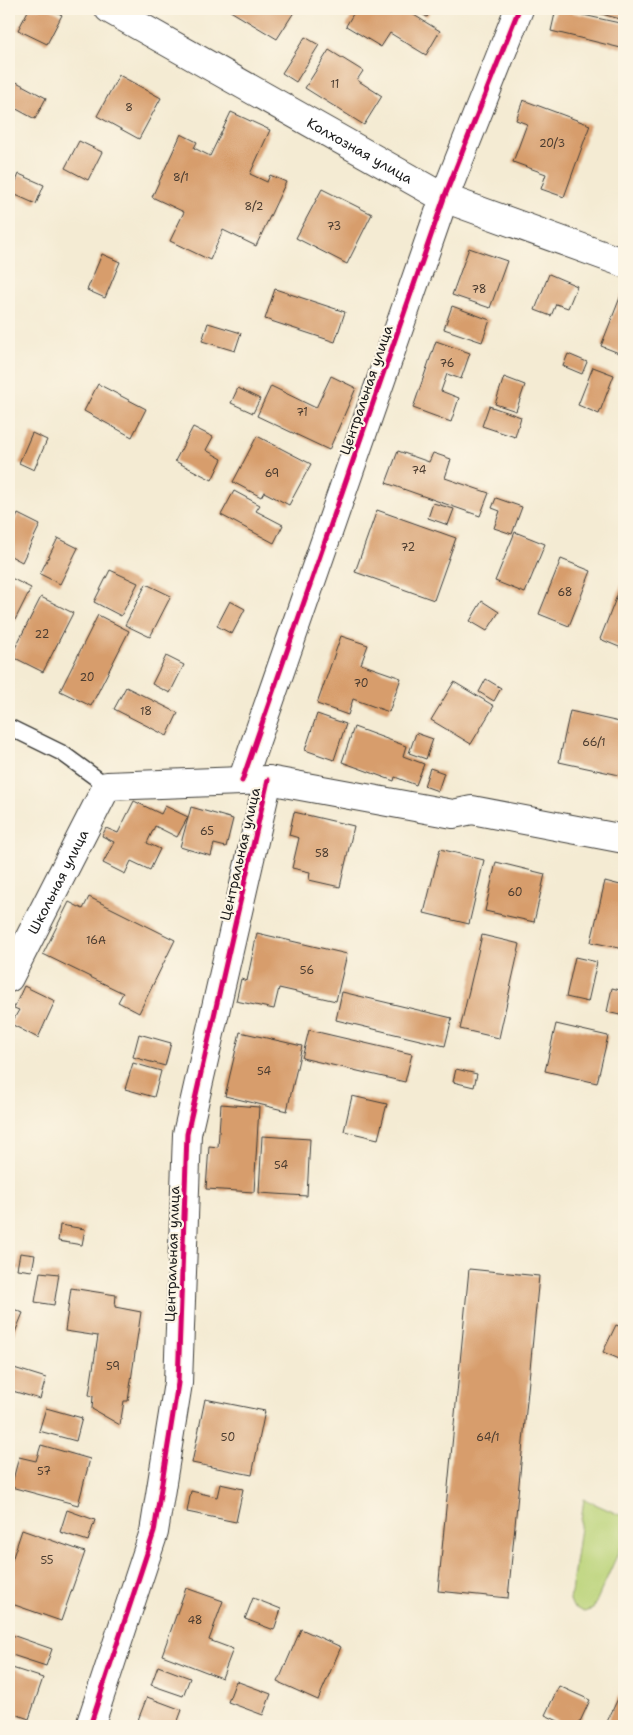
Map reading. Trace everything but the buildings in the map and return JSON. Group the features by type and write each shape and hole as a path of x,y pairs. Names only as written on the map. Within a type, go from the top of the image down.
{"street":[{"name":"Колхозная улица","path":"109,9 444,198 624,263"},
{"name":"Центральная улица","path":"90,1726 154,1532 178,1383 187,1134 255,781 444,198 519,9"},
{"name":"Центральная улица","path":"255,781 453,814 472,810 624,839"},
{"path":"107,786 255,781"},
{"name":"Школьная улица","path":"9,978 107,786"}],"lane":[{"path":"9,727 62,753 107,786"}],"green space":[{"path":"584,1499 624,1517 624,1540 593,1609 584,1612 573,1607 570,1600"}],"cycle path":[{"path":"242,781 444,198 519,9"},
{"path":"90,1726 154,1532 178,1383 187,1134 268,780"}]}
